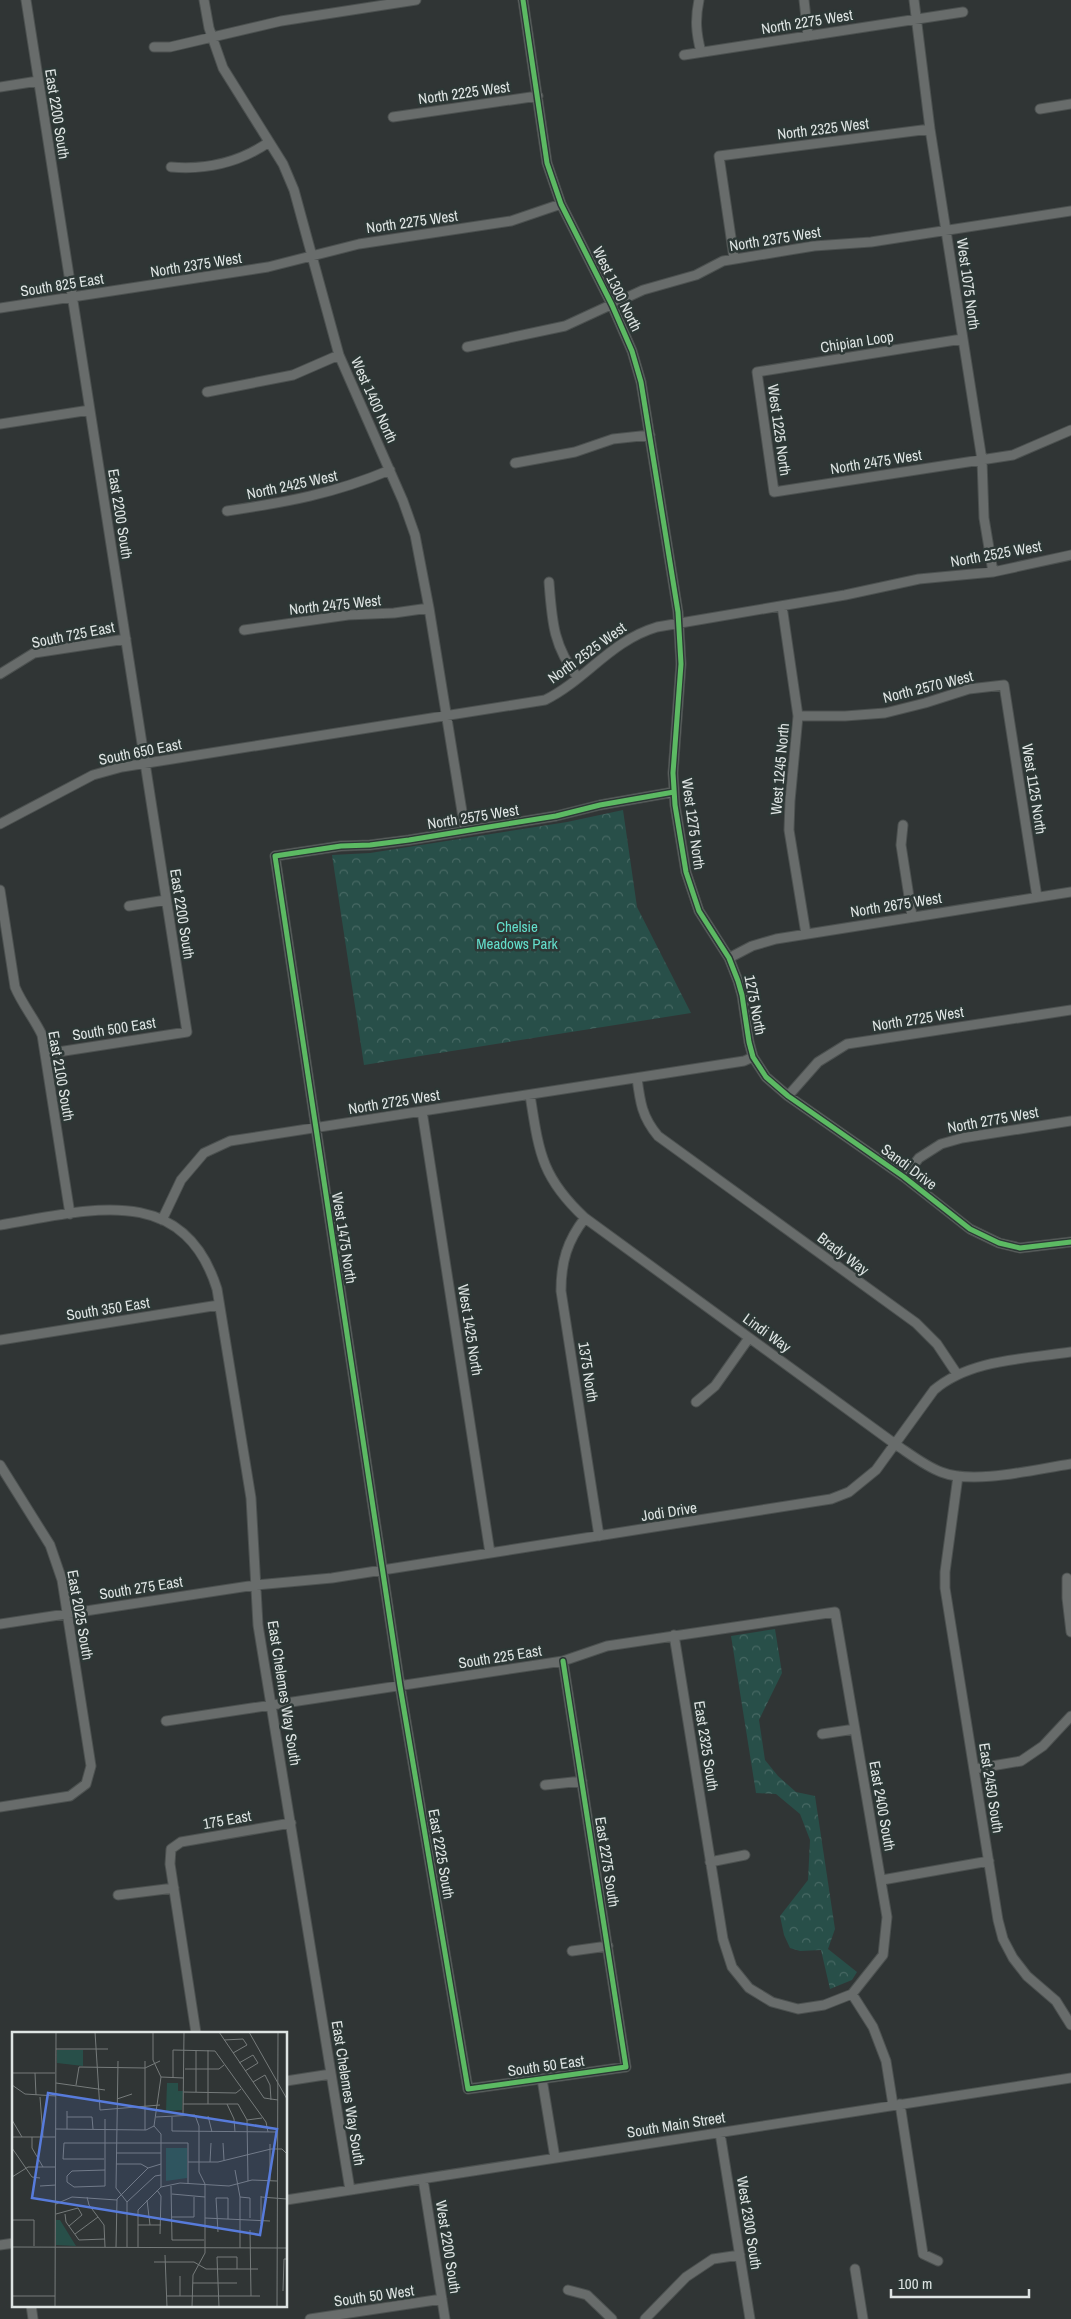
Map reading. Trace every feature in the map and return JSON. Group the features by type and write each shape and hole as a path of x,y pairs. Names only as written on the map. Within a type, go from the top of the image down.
{"street":[{"name":"East 2200 South","path":"26,0 187,1032"},
{"name":"West 1400 North","path":"204,0 212,38 223,68 282,164 294,190 339,355 390,470 415,535 429,608 464,830"},
{"path":"154,47 170,47 281,21 416,0"},
{"name":"West 1300 North","path":"523,0 547,163 561,204 612,305 632,351 641,382 679,623"},
{"path":"699,0 695,20 696,34 701,52"},
{"path":"804,0 808,36"},
{"name":"West 1075 North","path":"914,0 930,129 982,460 984,518 993,572"},
{"name":"North 2275 West","path":"684,55 963,12"},
{"path":"0,87 38,81"},
{"name":"North 2225 West","path":"393,117 538,96"},
{"path":"1040,109 1071,104"},
{"name":"North 2325 West","path":"734,258 719,156 930,129"},
{"path":"171,168 228,163 242,158 268,142"},
{"name":"North 2275 West","path":"268,268 379,240 511,221 561,204"},
{"name":"North 2375 West","path":"467,347 566,326 643,290 696,275 712,265 734,258 814,246 872,242 1071,211"},
{"name":"North 2375 West","path":"129,289 268,268"},
{"name":"South 825 East","path":"0,308 129,289"},
{"name":"Chipian Loop","path":"757,372 962,339"},
{"path":"207,392 293,375 339,355"},
{"name":"West 1225 North","path":"757,372 774,492"},
{"path":"0,424 90,410"},
{"name":"North 2475 West","path":"774,492 982,460 1024,451 1071,430"},
{"path":"515,463 575,452 614,439 650,435"},
{"name":"North 2425 West","path":"227,511 320,495 347,488 390,470"},
{"name":"North 2525 West","path":"238,749 545,700 560,692 632,636 657,627 845,595 919,579 993,572 1071,555"},
{"path":"549,582 551,613 560,652 578,678"},
{"name":"West 1245 North","path":"782,606 798,716 790,801 790,830 806,934"},
{"name":"North 2475 West","path":"244,630 348,615 394,613 429,608"},
{"name":"West 1275 North","path":"679,623 681,664 678,716 673,754 674,792 686,872 692,892 699,911 729,958"},
{"name":"South 725 East","path":"0,674 34,653 126,639"},
{"name":"North 2570 West","path":"798,716 845,716 885,713 969,689 1004,685"},
{"name":"West 1125 North","path":"1004,685 1037,897"},
{"name":"South 650 East","path":"0,824 93,775 122,767 238,749"},
{"name":"North 2575 West","path":"274,856 341,846 370,846 556,816 600,805 674,792"},
{"path":"903,825 900,846 912,916"},
{"name":"West 1475 North","path":"274,856 302,1027 315,1128 391,1623"},
{"name":"East 2100 South","path":"0,890 5,953 21,1002 35,1020 42,1035 70,1214"},
{"name":"North 2675 West","path":"729,958 764,942 912,916 1071,892"},
{"path":"129,906 166,900"},
{"name":"1275 North","path":"729,958 742,995 748,1042 753,1057"},
{"name":"North 2725 West","path":"788,1096 818,1062 847,1044 1071,1010"},
{"name":"South 500 East","path":"45,1054 187,1032"},
{"path":"530,1095 744,1061 753,1057"},
{"name":"Sandi Drive","path":"753,1057 766,1077 788,1096 904,1177 970,1230 1000,1243 1020,1248 1071,1242"},
{"name":"Brady Way","path":"637,1078 641,1106 647,1122 658,1136 916,1323 938,1344 957,1374"},
{"name":"North 2725 West","path":"162,1220 181,1180 204,1153 230,1141 530,1095"},
{"name":"Lindi Way","path":"530,1095 536,1138 552,1182 566,1201 585,1218 895,1444 942,1472 958,1476 991,1476 1071,1464"},
{"name":"West 1425 North","path":"422,1111 490,1553"},
{"name":"North 2775 West","path":"904,1177 919,1158 941,1144 962,1138 1071,1121"},
{"name":"East Chelemes Way South","path":"0,1225 107,1209 135,1210 176,1227 192,1241 205,1257 217,1290 247,1471 258,1625 350,2190"},
{"name":"1375 North","path":"585,1218 570,1240 564,1253 561,1271 561,1291 599,1536"},
{"name":"South 350 East","path":"0,1340 219,1305"},
{"path":"696,1402 715,1386 749,1338"},
{"path":"957,1374 979,1367 1071,1352"},
{"name":"Jodi Drive","path":"332,1578 831,1499 849,1492 864,1482 876,1470 934,1390 957,1374"},
{"name":"East 2025 South","path":"0,1465 50,1544 62,1580 91,1766 86,1784 70,1796 0,1807"},
{"name":"East 2450 South","path":"958,1476 945,1572 945,1588 998,1920 1006,1946 1027,1976 1056,2001 1071,2025"},
{"name":"South 275 East","path":"0,1624 256,1585 332,1578"},
{"path":"1067,1578 1071,1632"},
{"name":"South 225 East","path":"166,1721 563,1661 607,1646 836,1612"},
{"name":"East 2400 South","path":"836,1612 887,1917 882,1955 852,1994"},
{"name":"East 2225 South","path":"391,1623 468,2089"},
{"name":"East 2325 South","path":"674,1636 723,1939 732,1967 749,1988 772,2002 798,2009 824,2005 852,1994"},
{"name":"East 2275 South","path":"563,1661 626,2067"},
{"path":"974,1769 1021,1761 1043,1746 1071,1716"},
{"path":"822,1734 855,1729"},
{"path":"545,1785 582,1781"},
{"name":"175 East","path":"174,1888 170,1849 181,1842 291,1823"},
{"path":"710,1862 745,1855"},
{"path":"882,1880 989,1861"},
{"path":"118,1895 174,1888 196,2032"},
{"path":"572,1951 608,1946"},
{"path":"852,1994 873,2027 886,2061 897,2105 923,2254 938,2260"},
{"name":"South 50 East","path":"468,2089 626,2067"},
{"path":"288,2081 331,2074"},
{"name":"South Main Street","path":"288,2200 1071,2078"},
{"path":"542,2079 555,2158"},
{"name":"West 2300 South","path":"720,2132 750,2319"},
{"name":"West 2200 South","path":"424,2179 445,2319"},
{"path":"644,2319 686,2277 713,2259 740,2255"},
{"path":"855,2269 863,2319"},
{"path":"568,2290 587,2295 612,2319"},
{"name":"South 50 West","path":"310,2319 442,2300"},
{"path":"31,2306 33,2319"}],"green space":[{"name":"Chelsie Meadows Park","path":"623,810 637,907 691,1013 364,1065 332,855 370,853 567,822"},
{"path":"775,1629 782,1673 759,1720 765,1760 778,1776 796,1792 815,1796 835,1929 828,1949 857,1972 852,1980 830,1989 821,1950 800,1951 790,1948 784,1935 780,1916 808,1880 810,1840 800,1814 776,1794 756,1793 731,1636"}],"cycle path":[{"path":"523,0 547,163 561,204 612,305 632,351 641,382 678,612 681,664 673,773 675,805 686,872 699,911 729,958 738,981 753,1057 766,1077 788,1096 904,1177 970,1229 999,1243 1020,1248 1071,1242"},
{"path":"563,1661 626,2067 468,2089 400,1686 275,856 341,846 370,845 409,840 556,816 600,805 674,792"}]}
